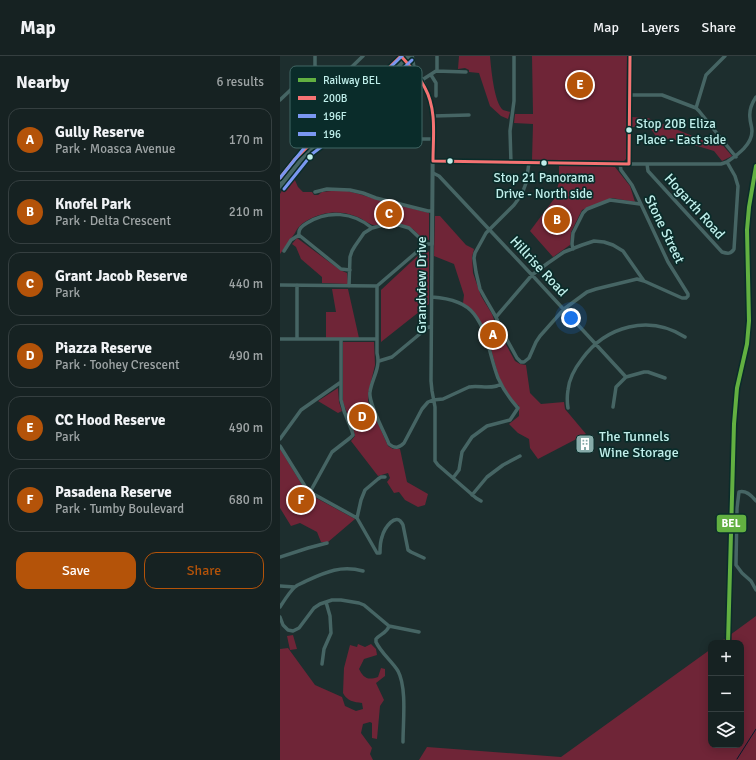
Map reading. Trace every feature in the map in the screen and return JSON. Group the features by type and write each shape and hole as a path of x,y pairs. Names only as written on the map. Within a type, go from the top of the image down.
{"main road":[{"path":"395,66 404,57"},
{"path":"280,186 284,168 305,148"},
{"path":"282,176 312,148"}],"street":[{"path":"315,56 315,66"},
{"path":"353,66 363,56"},
{"path":"412,56 413,66"},
{"path":"437,56 437,71"},
{"path":"511,163 510,131 514,101 514,56"},
{"path":"629,164 630,56"},
{"path":"696,108 706,76 725,56"},
{"name":"Grandview Drive","path":"404,57 410,66"},
{"path":"422,80 437,71 466,72"},
{"path":"431,75 436,83 436,96"},
{"name":"Grandview Drive","path":"422,80 428,93 433,116 431,381 435,407 435,461 481,501"},
{"path":"280,100 290,90"},
{"path":"630,95 662,95 696,108 736,157"},
{"path":"433,161 721,164 740,154 752,136 750,110 756,97"},
{"path":"433,116 469,115"},
{"path":"422,139 433,139"},
{"name":"Hogarth Road","path":"647,164 648,170 722,252 728,254 734,249 738,186 735,176 727,162"},
{"path":"529,163 526,183 522,194 506,214 489,230 475,253 474,258 480,289 496,317 500,329 516,358 521,362 524,362 530,358 540,336 564,309 587,292 637,279 644,281"},
{"name":"Stone Street","path":"620,164 621,170 632,185 668,262 688,296 686,298 682,298 644,281"},
{"name":"Hillrise Road","path":"433,173 439,176 532,274 626,377"},
{"path":"315,192 327,190 350,190 376,198 432,211"},
{"path":"573,249 573,233 586,209 610,200 640,204"},
{"path":"284,251 291,240 298,235 299,229 324,215 340,214 365,222 372,228"},
{"path":"350,286 350,258 355,246 364,234 372,228 387,224 399,225 409,228 426,244"},
{"path":"298,235 341,269 350,270"},
{"path":"496,317 532,274 564,252 594,242 604,242 623,251 644,281"},
{"path":"280,285 377,286 426,244 432,244"},
{"path":"297,285 297,339"},
{"path":"377,286 377,353 379,361 370,393 370,401 390,444 393,447 397,448 404,443 422,409 428,402 443,399 473,386 495,387 501,384"},
{"path":"432,297 459,302 474,314 481,326 501,384 517,407 515,414 510,420 487,426 472,437 462,452 460,470 453,478"},
{"path":"568,408 568,389 573,373 585,354 606,336 618,330 642,324 664,327 685,337"},
{"path":"379,361 392,357 431,326"},
{"path":"280,338 377,339"},
{"path":"310,492 332,452 350,438 352,434 341,400 341,339"},
{"path":"613,407 616,387 626,377 648,372 665,378"},
{"path":"280,439 301,410 341,382"},
{"path":"280,446 308,491 357,518 377,553 380,553 381,538 391,521 398,520 401,522 408,550 424,558"},
{"path":"472,494 487,477 503,465 520,456"},
{"path":"357,518 365,490 378,478 385,478"},
{"path":"756,501 743,491 739,492 737,508 736,566 742,574 751,581 756,590"},
{"path":"280,557 327,543"},
{"path":"280,607 295,587 323,573 335,570 355,569 363,571"},
{"path":"280,586 295,587"},
{"path":"280,617 283,625 288,630 293,631 299,628 314,608 320,604 332,600 341,600 359,603 389,626 419,632"},
{"path":"322,664 324,649 331,633 330,616 326,602"},
{"path":"389,626 384,633 377,636 376,642 395,667 402,680 404,690 403,742"}],"shaded area":[{"path":"459,56 490,56 497,100 503,110 510,112 508,119 501,116 490,106 479,73 469,72 469,70 465,68 458,69"},
{"path":"532,56 627,56 626,159 624,161 532,160 533,124 514,123 515,114 533,114"},
{"path":"632,117 648,118 715,145 719,141 732,156 722,161 714,151 681,141 656,137 652,130 647,127 632,127"},
{"path":"559,166 615,167 630,186 635,202 612,198 582,210 571,232 570,245 553,257 530,231 554,199 559,182"},
{"path":"293,176 298,187 303,192 312,192 314,195 318,195 322,192 347,191 429,213 429,240 422,238 413,229 402,224 386,223 372,225 349,214 331,213 313,217 302,224 280,254 280,194"},
{"path":"435,216 440,216 466,245 474,249 472,257 473,273 481,296 492,314 497,328 515,361 526,365 530,393 541,404 564,402 565,409 586,434 538,459 530,448 529,439 518,433 509,424 519,416 519,406 507,393 499,378 489,342 472,311 463,303 464,295 454,264 434,256"},
{"path":"297,238 340,270 347,273 348,284 322,283 322,277 301,259 296,247 292,244"},
{"path":"425,249 429,252 429,304 381,342 381,290"},
{"path":"332,289 348,289 359,338 326,338 326,312 336,312"},
{"path":"343,342 374,342 375,365 368,401 388,446 393,449 400,449 407,482 428,494 425,505 418,507 405,500 399,492 394,493 387,482 390,478 388,473 378,476 351,441 355,436 343,402"},
{"path":"338,388 339,402 342,411 338,413 318,401"},
{"path":"280,449 307,493 355,519 328,542 321,542 317,532 300,523 291,526 280,508"},
{"path":"756,616 756,760 419,760 427,747 561,757 708,651 708,748 744,748 744,640 723,640"},
{"path":"293,635 297,649 290,650 287,636"},
{"path":"358,644 365,647 371,644 376,649 377,655 364,659 359,669 366,678 371,679 378,677 381,668 385,669 385,676 376,683 384,700 380,706 377,739 372,738 372,723 370,722 363,724 361,733 372,748 370,754 373,760 280,760 280,649 288,648 315,685 342,697 345,706 356,711 363,709 362,703 354,702 343,693 344,668 350,645 357,647"}],"waterway":[{"path":"737,759 756,729"}],"rail line":[{"name":"BEL","path":"728,640 734,424 737,388 747,344 749,321 747,230 749,207 756,166"}],"transit line":[{"name":"200B","path":"391,66 401,56 410,66"},
{"name":"196","path":"392,66 402,56"},
{"name":"200B","path":"629,164 630,56"},
{"name":"196F","path":"406,66 412,60"},
{"name":"200B","path":"422,83 429,96 433,114 433,161"},
{"name":"196","path":"280,178 304,148"},
{"name":"200B","path":"280,178 295,159 306,148"},
{"name":"196F","path":"284,189 312,154 320,148"},
{"name":"200B","path":"433,161 629,164"}],"place":[{"name":"CC Hood Reserve","path":"580,85"},
{"name":"Stop 20B Eliza Place - East side","path":"629,130"},
{"name":"Stop 21 Panorama Drive - North side","path":"544,163"},
{"name":"Grant Jacob Reserve","path":"389,214"},
{"name":"Knofel Park","path":"557,220"},
{"name":"Gully Reserve","path":"493,335"},
{"name":"Piazza Reserve","path":"362,417"},
{"name":"The Tunnels Wine Storage","path":"585,444"},
{"name":"Pasadena Reserve","path":"301,500"}]}
